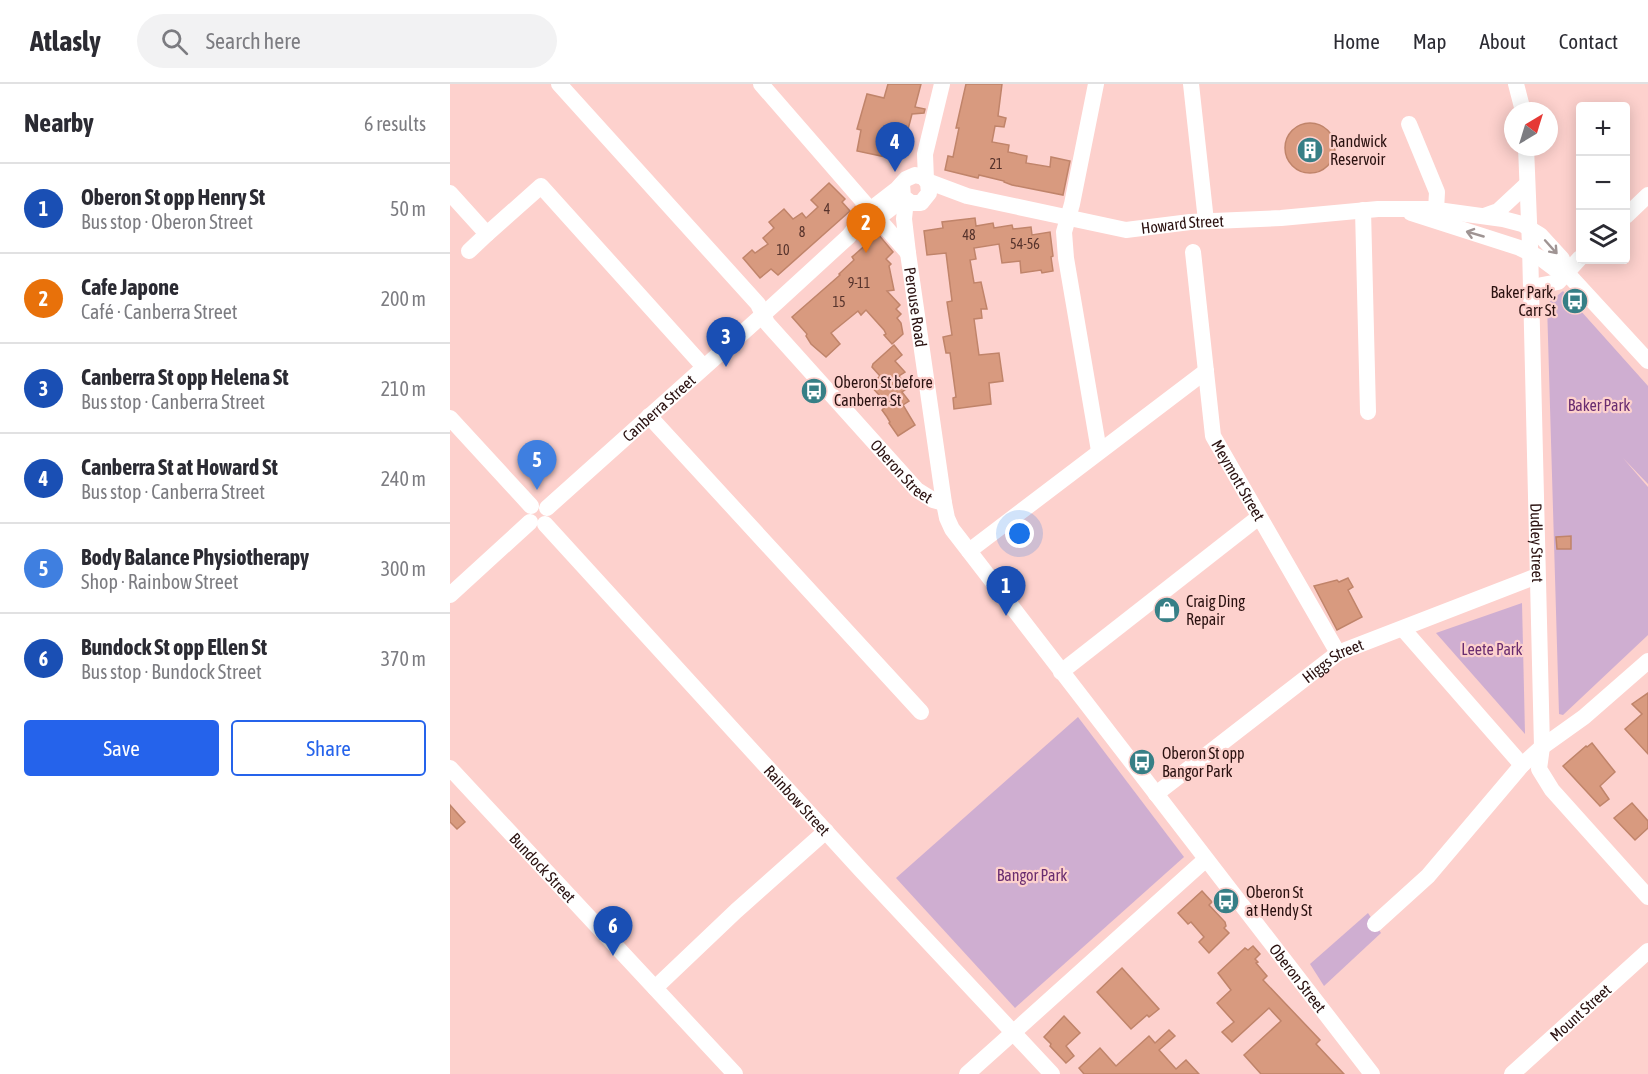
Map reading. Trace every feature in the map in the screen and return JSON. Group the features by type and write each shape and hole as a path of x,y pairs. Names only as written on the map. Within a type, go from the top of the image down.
{"street":[{"name":"Oberon Street","path":"559,84 758,304 767,323 917,490 933,500 944,503 952,530 1372,1074"},
{"path":"760,84 874,214"},
{"path":"916,190 942,84"},
{"path":"1096,84 1072,204 1064,232 1066,258 1099,452"},
{"path":"1191,84 1206,221"},
{"path":"1516,84 1521,102"},
{"path":"1409,124 1437,192 1436,210"},
{"name":"Dudley Street","path":"1526,156 1542,747 1539,769 1552,790 1648,897"},
{"path":"1483,216 1498,211 1527,184"},
{"path":"469,251 541,186 704,367"},
{"name":"Canberra Street","path":"450,595 849,236 862,217 874,214 916,190"},
{"name":"Perouse Road","path":"916,190 904,219 944,503"},
{"name":"Howard Street","path":"916,190 967,196 1126,230 1206,221 1281,219 1363,210 1436,210 1509,220 1528,227"},
{"path":"450,193 487,234"},
{"path":"1630,212 1648,195"},
{"path":"1363,210 1368,412"},
{"name":"Howard Street","path":"1402,210 1453,228 1510,244 1530,253 1558,271 1566,272"},
{"name":"Perouse Road","path":"874,214 907,246"},
{"path":"1528,227 1540,235 1562,259 1566,272 1648,361"},
{"name":"Meymott Street","path":"1193,252 1213,436 1338,653"},
{"path":"1530,292 1542,285 1556,283 1576,263"},
{"path":"969,551 1206,371"},
{"path":"649,416 921,712"},
{"name":"Rainbow Street","path":"450,418 826,831 1052,1074"},
{"path":"1061,672 1259,517"},
{"name":"Higgs Street","path":"1156,794 1338,653 1537,576"},
{"path":"1403,628 1522,765"},
{"path":"1375,924 1428,876 1522,765 1542,747 1584,717 1648,661"},
{"name":"Bundock Street","path":"450,768 735,1074"},
{"path":"655,988 736,911 826,831"},
{"path":"967,1074 1206,860"},
{"name":"Mount Street","path":"1512,1074 1648,951"}],"green space":[{"name":"Baker Park","path":"1563,291 1648,386 1648,484 1623,458 1648,487 1648,635 1563,715 1559,714 1547,304"},
{"name":"Leete Park","path":"1522,603 1525,734 1436,633"},
{"name":"Bangor Park","path":"1078,717 1184,857 1015,1008 896,878"},
{"path":"1368,913 1381,933 1324,986 1310,964"}],"building":[{"path":"888,84 921,84 915,107 925,109 924,113 912,114 900,160 857,151 861,130 857,129 867,94 884,98"},
{"path":"966,84 1002,84 998,116 1006,118 1004,127 995,126 992,142 1009,145 1008,152 1027,156 1026,163 1050,167 1051,157 1070,161 1063,195 1012,185 979,175 978,178 945,170 948,156 953,157 959,128 956,128"},
{"name":"Randwick Reservoir","path":"1310,123 1328,130 1335,148 1328,166 1310,173 1292,166 1285,148 1292,130"},
{"path":"829,183 845,199 842,202 850,211 778,275 771,269 760,278 743,258 752,250 755,253 768,244 763,238 774,228 769,222 784,209 793,219 802,213 806,218 818,207 811,200"},
{"path":"975,218 976,226 993,223 994,228 1012,225 1013,229 1031,227 1032,235 1050,232 1053,271 1021,273 1020,261 1002,263 999,244 974,248 976,259 970,260 974,283 981,282 987,309 981,309 982,318 974,319 979,355 999,353 1003,381 989,383 991,404 954,409 953,398 956,397 950,353 946,353 943,337 952,335 947,302 952,301 946,253 927,255 924,231 943,228 942,222"},
{"path":"878,234 893,252 886,259 891,264 889,266 894,290 887,291 900,305 896,309 901,314 897,318 901,323 903,334 892,344 884,335 886,334 884,330 866,310 861,315 858,311 831,333 840,344 826,357 811,344 807,334 792,317 840,275 854,260 852,257"},
{"path":"894,345 902,355 895,361 905,372 899,376 908,388 902,392 909,401 903,405 915,425 898,436 882,410 885,407 877,397 879,395 870,385 880,376 872,367 873,364"},
{"path":"1571,536 1571,549 1557,549 1556,537"},
{"path":"1348,578 1353,587 1348,590 1362,617 1337,630 1314,586 1337,580 1339,582"},
{"path":"1648,693 1648,754 1625,729 1642,714 1632,704"},
{"path":"1592,743 1615,772 1600,786 1609,799 1600,806 1563,766"},
{"path":"1632,803 1648,821 1648,828 1635,840 1614,818"},
{"path":"450,805 465,822 457,829 450,822"},
{"path":"1202,891 1212,902 1209,905 1225,922 1224,928 1229,933 1209,953 1199,942 1204,937 1191,922 1188,924 1178,913"},
{"path":"1253,946 1260,954 1255,959 1258,962 1256,963 1267,976 1263,980 1320,1040 1316,1044 1344,1074 1261,1074 1244,1055 1281,1021 1269,1008 1232,1042 1222,1032 1234,1022 1217,1003 1231,990 1218,973 1245,948 1248,950"},
{"path":"1122,968 1159,1009 1149,1017 1147,1015 1131,1029 1097,992"},
{"path":"1064,1016 1080,1033 1066,1046 1074,1056 1066,1063 1044,1037"},
{"path":"1169,1030 1175,1036 1159,1050 1176,1069 1186,1060 1199,1074 1084,1074 1079,1068 1100,1048 1116,1066 1149,1036 1155,1043"}],"place":[{"name":"Randwick Reservoir","path":"1310,150"},
{"name":"Canberra St at Howard St","path":"895,172"},
{"name":"Cafe Japone","path":"866,253"},
{"name":"Baker Park, Carr St","path":"1575,301"},
{"name":"Canberra St opp Helena St","path":"726,367"},
{"name":"Oberon St before Canberra St","path":"814,391"},
{"name":"Body Balance Physiotherapy","path":"537,490"},
{"name":"Craig Ding Repair","path":"1167,610"},
{"name":"Oberon St opp Henry St","path":"1006,616"},
{"name":"Oberon St opp Bangor Park","path":"1142,762"},
{"name":"Oberon St at Hendy St","path":"1226,901"},
{"name":"Bundock St opp Ellen St","path":"613,956"}]}
